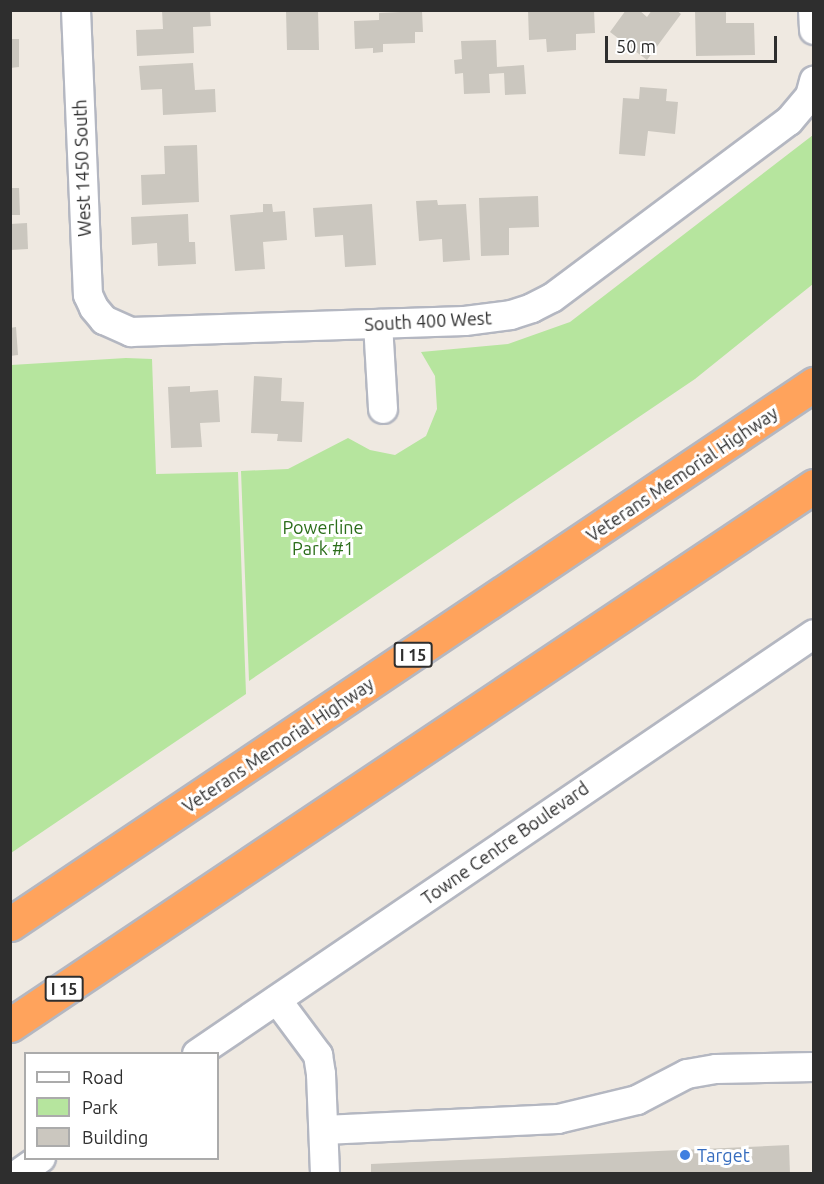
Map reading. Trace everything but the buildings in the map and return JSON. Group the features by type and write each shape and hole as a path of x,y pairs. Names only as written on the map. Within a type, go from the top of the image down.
{"highway":[{"name":"Veterans Memorial Highway","path":"10,924 813,384"},
{"name":"I 15","path":"10,1025 813,486"},
{"path":"10,1039 117,953"}],"street":[{"name":"West 1450 South","path":"76,10 86,280 88,295 94,308 104,320"},
{"path":"813,10 813,30"},
{"name":"South 400 West","path":"104,320 130,332 146,333 489,320 511,315 552,298 789,121 810,96 813,81"},
{"path":"378,324 383,409"},
{"name":"Towne Centre Boulevard","path":"199,1052 813,634"},
{"path":"277,1000 318,1055 325,1173"},
{"path":"324,1130 558,1119 637,1100 687,1074 716,1069 813,1067"},
{"path":"18,1173 38,1160"}],"green space":[{"name":"Powerline Park #1","path":"813,135 813,284 695,379 249,681 241,471 288,469 348,438 370,450 395,455 426,436 437,409 435,376 421,352 508,344 570,322"},
{"path":"126,358 152,359 156,474 238,472 246,694 11,853 11,365"}],"place":[{"name":"Target","path":"685,1155"}]}
